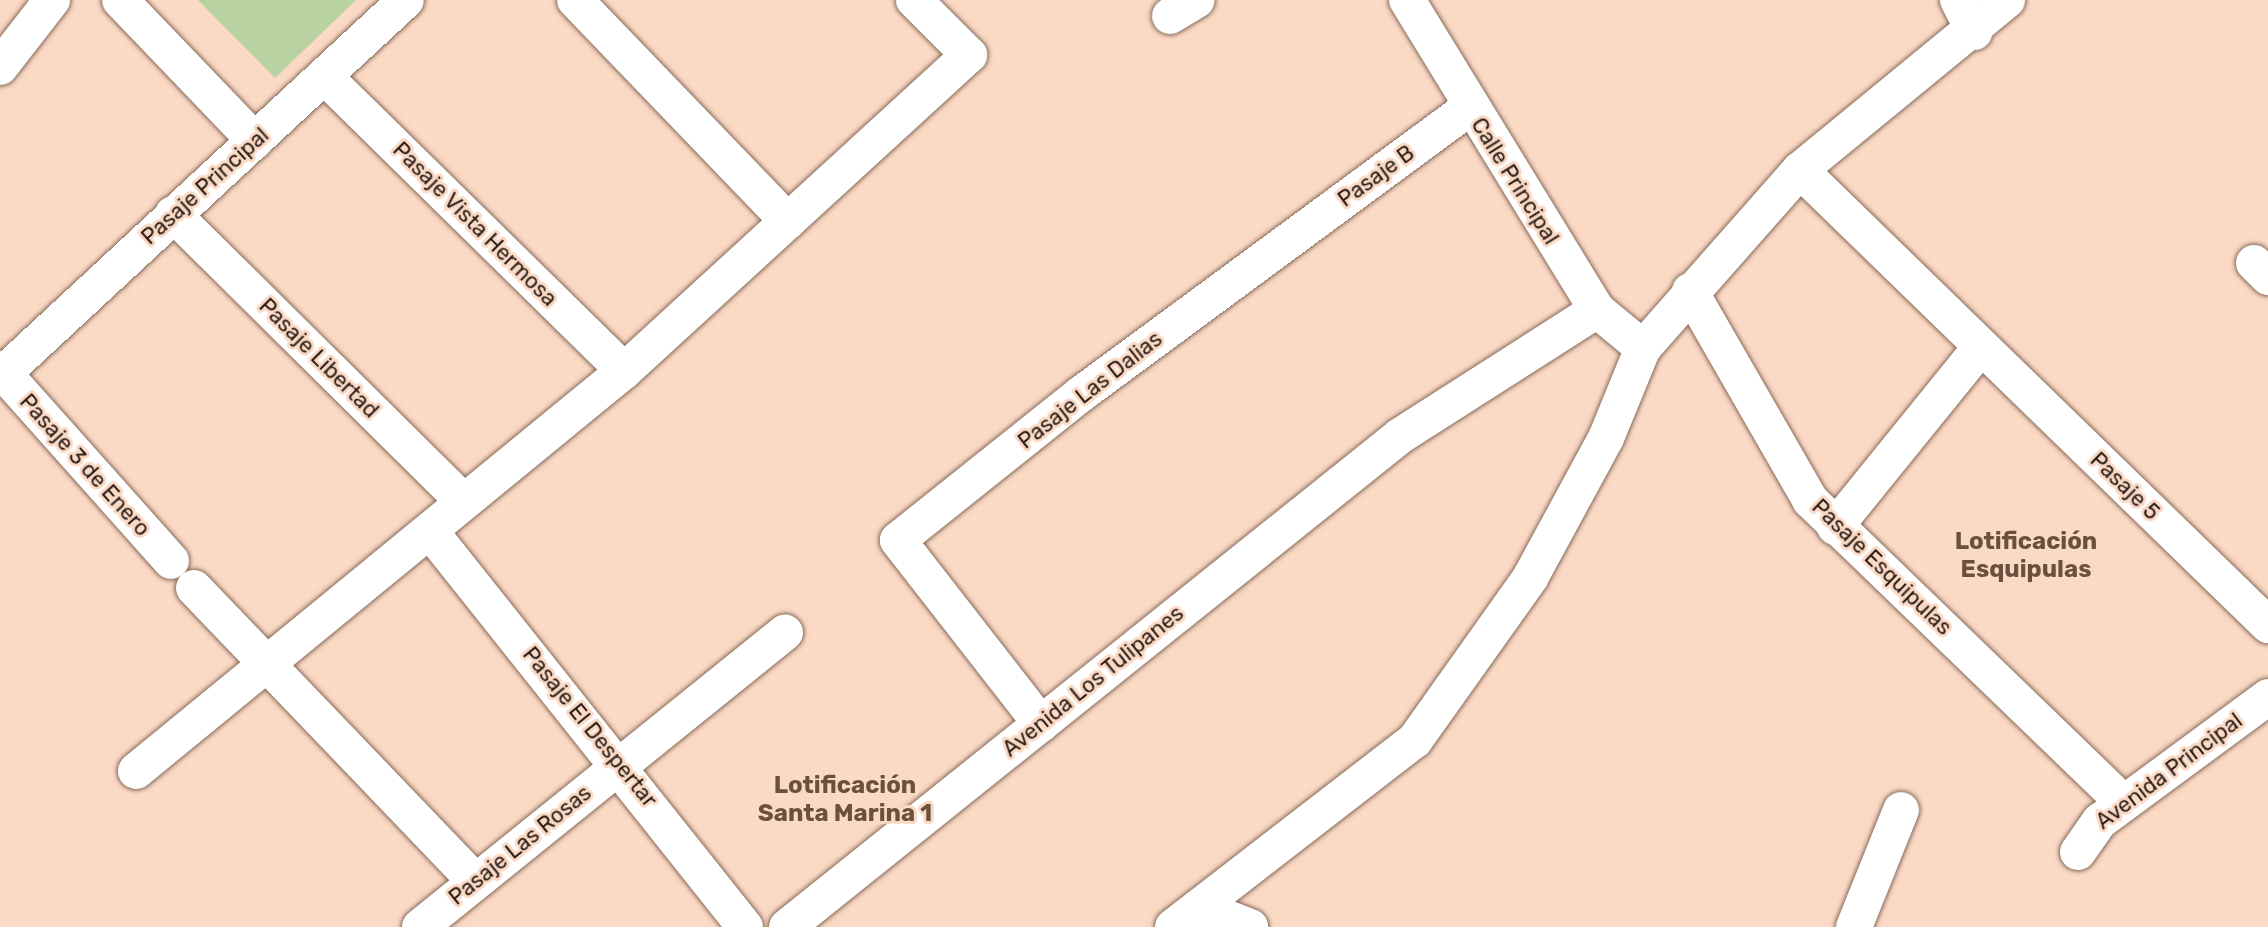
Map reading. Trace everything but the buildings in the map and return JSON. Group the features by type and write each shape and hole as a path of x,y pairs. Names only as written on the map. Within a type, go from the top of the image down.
{"street":[{"path":"0,67 52,0"},
{"path":"120,0 255,141"},
{"name":"Pasaje Principal","path":"2,371 406,0"},
{"path":"575,0 788,221"},
{"path":"136,771 624,371 969,55 914,0"},
{"name":"Calle Principal","path":"1407,0 1469,108 1597,310 1643,348"},
{"path":"1186,917 1415,740 1530,578 1606,438 1643,348 1690,291 1800,170 1966,16 2007,0"},
{"name":"Pasaje Vista Hermosa","path":"325,77 624,371"},
{"name":"Pasaje B","path":"1284,243 1469,108"},
{"name":"Pasaje 5","path":"1800,170 2268,625"},
{"name":"Pasaje Libertad","path":"173,214 464,502"},
{"name":"Pasaje Las Dalias","path":"1041,724 898,540 1284,243"},
{"name":"Pasaje Esquipulas","path":"1690,291 1763,426 1835,527 2124,803"},
{"name":"Avenida Los Tulipanes","path":"787,927 1400,436 1597,310"},
{"path":"1835,527 1981,347"},
{"name":"Pasaje 3 de Enero","path":"2,371 171,561"},
{"name":"Pasaje El Despertar","path":"430,531 620,762 745,927"},
{"path":"194,588 475,881"},
{"path":"620,762 785,633"},
{"name":"Avenida Principal","path":"2078,852 2085,835 2124,803 2268,697"},
{"name":"Pasaje Las Rosas","path":"420,927 620,762"},
{"path":"1854,927 1901,810"},
{"path":"1186,917 1250,927"}],"green space":[{"path":"198,0 356,0 275,78"}],"district":[{"name":"Lotificación Esquipulas","path":"2026,556"},
{"name":"Lotificación Santa Marina 1","path":"845,800"}]}
